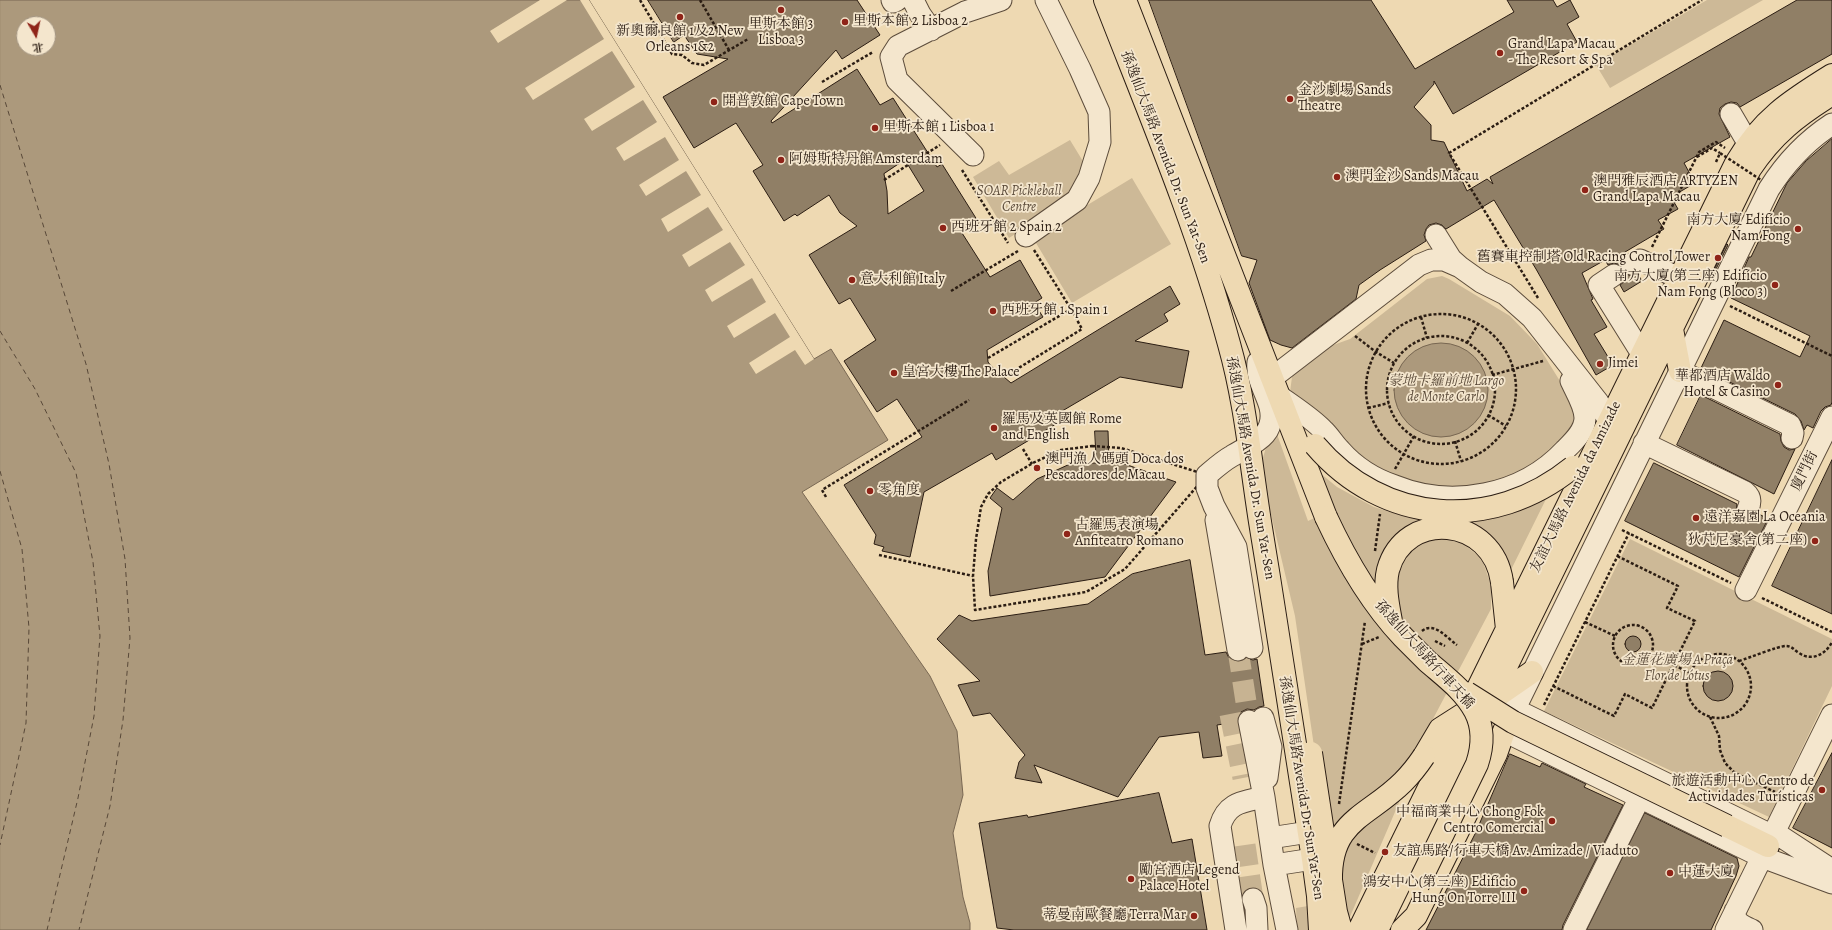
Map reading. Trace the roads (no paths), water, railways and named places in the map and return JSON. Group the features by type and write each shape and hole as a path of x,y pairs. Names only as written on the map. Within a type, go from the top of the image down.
{"main road":[{"name":"孫逸仙大馬路 Avenida Dr. Sun Yat-Sen","path":"1105,0 1187,210 1212,286 1237,377 1250,446 1258,508 1314,859 1320,930"},
{"name":"孫逸仙大馬路 Avenida Dr. Sun Yat-Sen","path":"1125,0 1326,517"},
{"name":"友誼大馬路 Avenida da Amizade","path":"1359,930 1679,278 1736,151 1785,105 1832,75"},
{"name":"友誼大馬路 Avenida da Amizade","path":"1377,930 1756,159 1774,137 1789,123 1832,94"},
{"path":"1672,329 1680,371"},
{"path":"1278,394 1315,445 1334,466 1370,491 1396,502 1439,511 1468,511 1510,503 1537,492 1573,467 1600,440"},
{"path":"1250,446 1289,616 1334,904 1342,930"},
{"name":"孫逸仙大馬路行車天橋","path":"1326,517 1341,549 1359,579 1391,623 1427,660 1454,683 1470,702 1480,722 1482,732 1481,753 1477,764 1395,930"},
{"path":"1391,623 1386,587 1388,569 1397,552 1414,536 1427,530 1454,528 1476,537 1493,554 1498,563 1502,582 1507,629"},
{"path":"1489,702 1532,672"},
{"path":"1454,683 1482,704 1513,722 1727,826 1769,843"},
{"path":"1331,880 1333,855 1343,832 1361,814 1403,783 1424,756 1440,729 1466,712"},
{"path":"1402,930 1416,916 1496,754 1504,731"},
{"path":"1334,904 1341,917 1354,930"}],"street":[{"path":"892,0 893,2 897,0"},
{"path":"913,0 920,14 931,30"},
{"path":"966,161 954,136 897,80 891,58 898,46 965,12 1001,0"},
{"path":"1028,240 1077,200 1089,178 1100,142 1099,112 1080,69 1046,0"},
{"path":"1731,114 1736,151"},
{"path":"1832,124 1804,145 1776,177 1763,201 1504,731 1640,797 1769,843 1832,870"},
{"path":"1436,235 1450,259 1481,282 1505,294 1532,318 1584,409 1585,423 1580,433 1554,461 1532,476 1502,489 1471,496 1445,498 1419,494 1382,481 1350,459 1324,430 1278,394 1341,325 1419,265 1431,260 1444,260 1460,267"},
{"path":"1639,263 1679,278"},
{"path":"1614,275 1599,285 1642,354"},
{"path":"1245,649 1214,506 1207,488 1207,475 1230,456 1250,446 1264,436 1270,421 1270,407 1258,371 1262,352"},
{"path":"1553,356 1598,402 1609,421"},
{"path":"1680,371 1742,398 1791,431"},
{"name":"廈門街","path":"1746,590 1832,417"},
{"path":"1644,443 1745,492 1749,495 1750,500 1748,509"},
{"path":"1514,709 1769,843 1832,883"},
{"path":"1736,925 1769,843 1832,715"},
{"path":"1256,719 1271,747 1264,797 1274,865 1287,930"},
{"path":"1529,743 1527,738 1530,727 1538,721"},
{"path":"1243,778 1264,797"},
{"path":"1236,930 1220,826 1223,815 1234,805 1264,797"},
{"path":"1574,930 1640,797"},
{"path":"1270,838 1309,832"},
{"path":"1274,865 1314,859"},
{"path":"1257,930 1254,903 1282,902"}],"tunnel":[{"path":"1238,650 1249,721"},
{"path":"1230,714 1243,778"},
{"path":"1245,845 1253,899"}],"place":[{"name":"里斯本館 3 Lisboa 3","path":"781,10"},
{"name":"新奧爾良館 1及2 New Orleans 1&2","path":"680,17"},
{"name":"里斯本館 2 Lisboa 2","path":"845,22"},
{"name":"Grand Lapa Macau - The Resort & Spa","path":"1500,53"},
{"name":"金沙劇場 Sands Theatre","path":"1290,99"},
{"name":"開普敦館 Cape Town","path":"714,102"},
{"name":"里斯本館 1 Lisboa 1","path":"875,128"},
{"name":"阿姆斯特丹館 Amsterdam","path":"781,160"},
{"name":"澳門金沙 Sands Macau","path":"1337,177"},
{"name":"澳門雅辰酒店 ARTYZEN Grand Lapa Macau","path":"1585,190"},
{"name":"西班牙館 2 Spain 2","path":"943,228"},
{"name":"南方大廈 Edifício Nam Fong","path":"1798,229"},
{"name":"舊賽車控制塔 Old Racing Control Tower","path":"1718,258"},
{"name":"意大利館 Italy","path":"852,280"},
{"name":"南方大廈(第三座) Edifício Nam Fong (Bloco 3)","path":"1775,285"},
{"name":"西班牙館 1 Spain 1","path":"993,311"},
{"name":"Jimei","path":"1600,364"},
{"name":"皇宮大樓 The Palace","path":"894,373"},
{"name":"華都酒店 Waldo Hotel & Casino","path":"1778,385"},
{"name":"羅馬及英國館 Rome and English","path":"994,428"},
{"name":"澳門漁人碼頭 Doca dos Pescadores de Macau","path":"1037,468"},
{"name":"零角度","path":"870,491"},
{"name":"遠洋嘉園 La Oceania","path":"1696,518"},
{"name":"古羅馬表演場 Anfiteatro Romano","path":"1067,534"},
{"name":"狄芃尼豪舍(第二座)","path":"1815,541"},
{"name":"旅遊活動中心 Centro de Actividades Turísticas","path":"1822,790"},
{"name":"中福商業中心 Chong Fok Centro Comercial","path":"1552,821"},
{"name":"友誼馬路/行車天橋 Av. Amizade / Viaduto","path":"1385,852"},
{"name":"中蓮大廈","path":"1670,873"},
{"name":"勵宮酒店 Legend Palace Hotel","path":"1131,879"},
{"name":"鴻安中心(第三座) Edifício Hung On Torre III","path":"1524,891"},
{"name":"蒂曼南歐餐廳 Terra Mar","path":"1194,916"}],"park label":[{"name":"SOAR Pickleball Centre","path":"1019,200"},
{"name":"蒙地卡羅前地 Largo de Monte Carlo","path":"1446,390"},
{"name":"金蓮花廣場 A Praça Flor de Lótus","path":"1677,670"}]}
